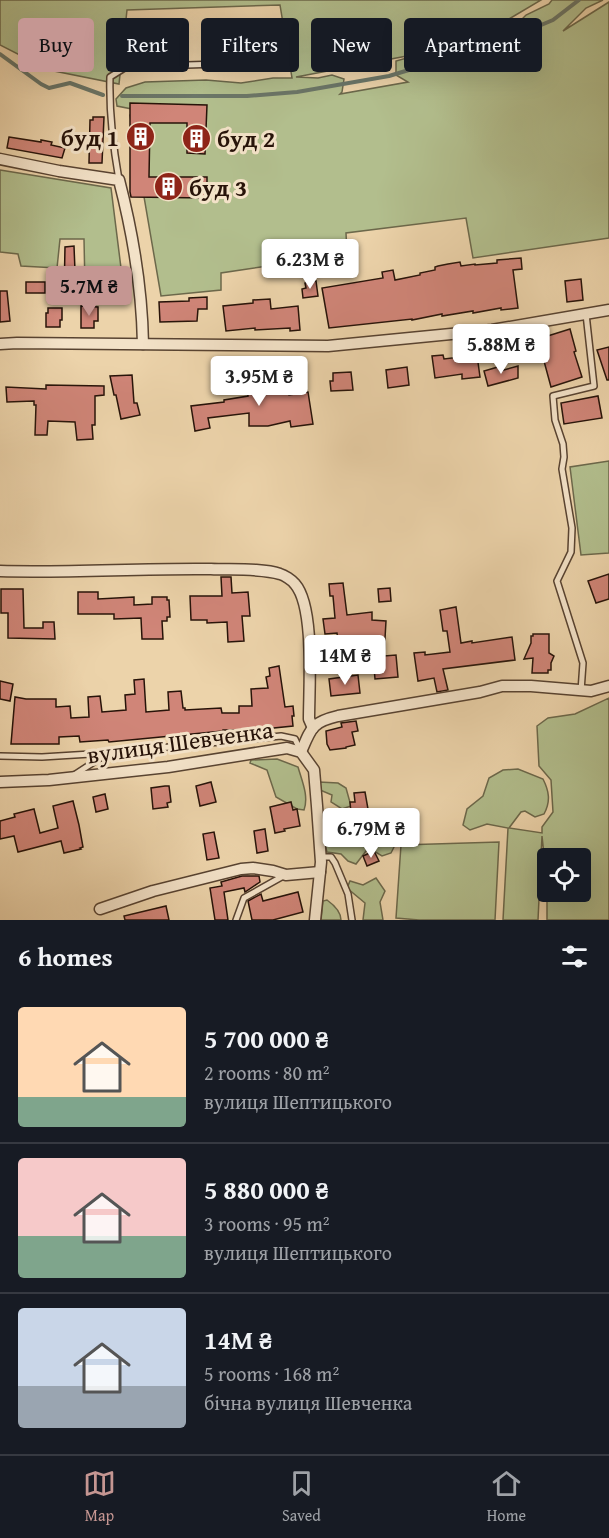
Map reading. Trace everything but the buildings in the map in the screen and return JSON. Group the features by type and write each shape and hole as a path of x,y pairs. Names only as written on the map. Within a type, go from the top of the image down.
{"street":[{"path":"0,159 119,180 138,273 143,344"},
{"path":"0,344 328,346 492,330 609,310"},
{"path":"0,572 51,573 183,569 253,570 280,574 294,583 303,596 307,614 309,718 313,728"},
{"path":"301,752 313,728 323,720 338,716 480,692 502,686 591,691 609,686"},
{"name":"вулиця Шевченка","path":"0,782 70,778 168,767 287,748 301,752 314,770 321,857 315,920"},
{"path":"100,909 153,891 230,871 253,868 286,875 320,873"}],"lane":[{"path":"119,180 109,98 110,77 126,68 201,65"},
{"path":"581,690 583,663 556,581 570,552 572,528 562,469 564,458 562,444 555,420 553,396 594,387 586,314"},
{"path":"0,756 42,757 108,753 281,736 294,739 301,752"},
{"path":"70,778 108,753"},
{"path":"321,857 331,857 335,863 348,894 352,920"},
{"path":"236,920 244,897 286,875"}],"green space":[{"path":"0,0 541,0 511,18 404,18 404,57 392,59 392,18 311,18 311,72 322,72 296,77 318,78 332,75 344,79 340,94 408,82 396,75 396,61 404,59 404,72 542,72 542,18 523,18 549,4 552,0 603,0 586,8 563,31 609,2 609,238 473,258 466,218 346,233 347,254 221,273 221,290 161,296 130,115 147,112 117,106 116,99 126,88 145,82 206,80 241,83 273,78 292,78 291,72 299,72 299,18 282,18 280,5 127,10 126,18 106,18 106,72 120,72 119,84 59,72 94,72 94,18 18,18 18,54 0,45"},
{"path":"0,170 111,188 123,284 85,287 84,239 60,239 57,268 21,266 18,254 0,252"},
{"path":"609,461 609,553 581,555 570,467"},
{"path":"609,698 609,920 547,920 547,902 591,902 591,848 543,848 542,836 541,848 537,848 538,920 503,920 508,828 487,824 470,830 463,825 467,809 483,796 489,778 503,770 518,769 543,779 548,792 548,800 544,814 535,817 525,811 521,812 509,828 542,833 542,827 553,812 551,780 539,766 537,726 548,718 575,714"},
{"path":"277,759 298,767 305,794 304,810 297,809 276,797 267,770 250,763 251,760"},
{"path":"319,782 338,783 346,788 351,806 342,809 331,802 332,795 320,790"},
{"path":"381,829 384,839 394,847 391,853 382,856 374,851 366,851 356,864 348,861 341,854 327,852 324,840 345,842"},
{"path":"499,842 495,920 396,918 401,845"},
{"path":"376,878 385,891 380,902 383,920 363,920 365,903 347,888 350,881 363,885"},
{"path":"327,900 335,906 341,920 321,920 323,901"}],"waterway":[{"path":"122,96 247,96 297,92 389,76 498,43 553,20 579,0"},
{"path":"0,54 49,88 70,83 103,95"}],"place":[{"name":"буд 1","path":"140,137"},
{"name":"буд 2","path":"196,138"},
{"name":"буд 3","path":"168,187"}]}
